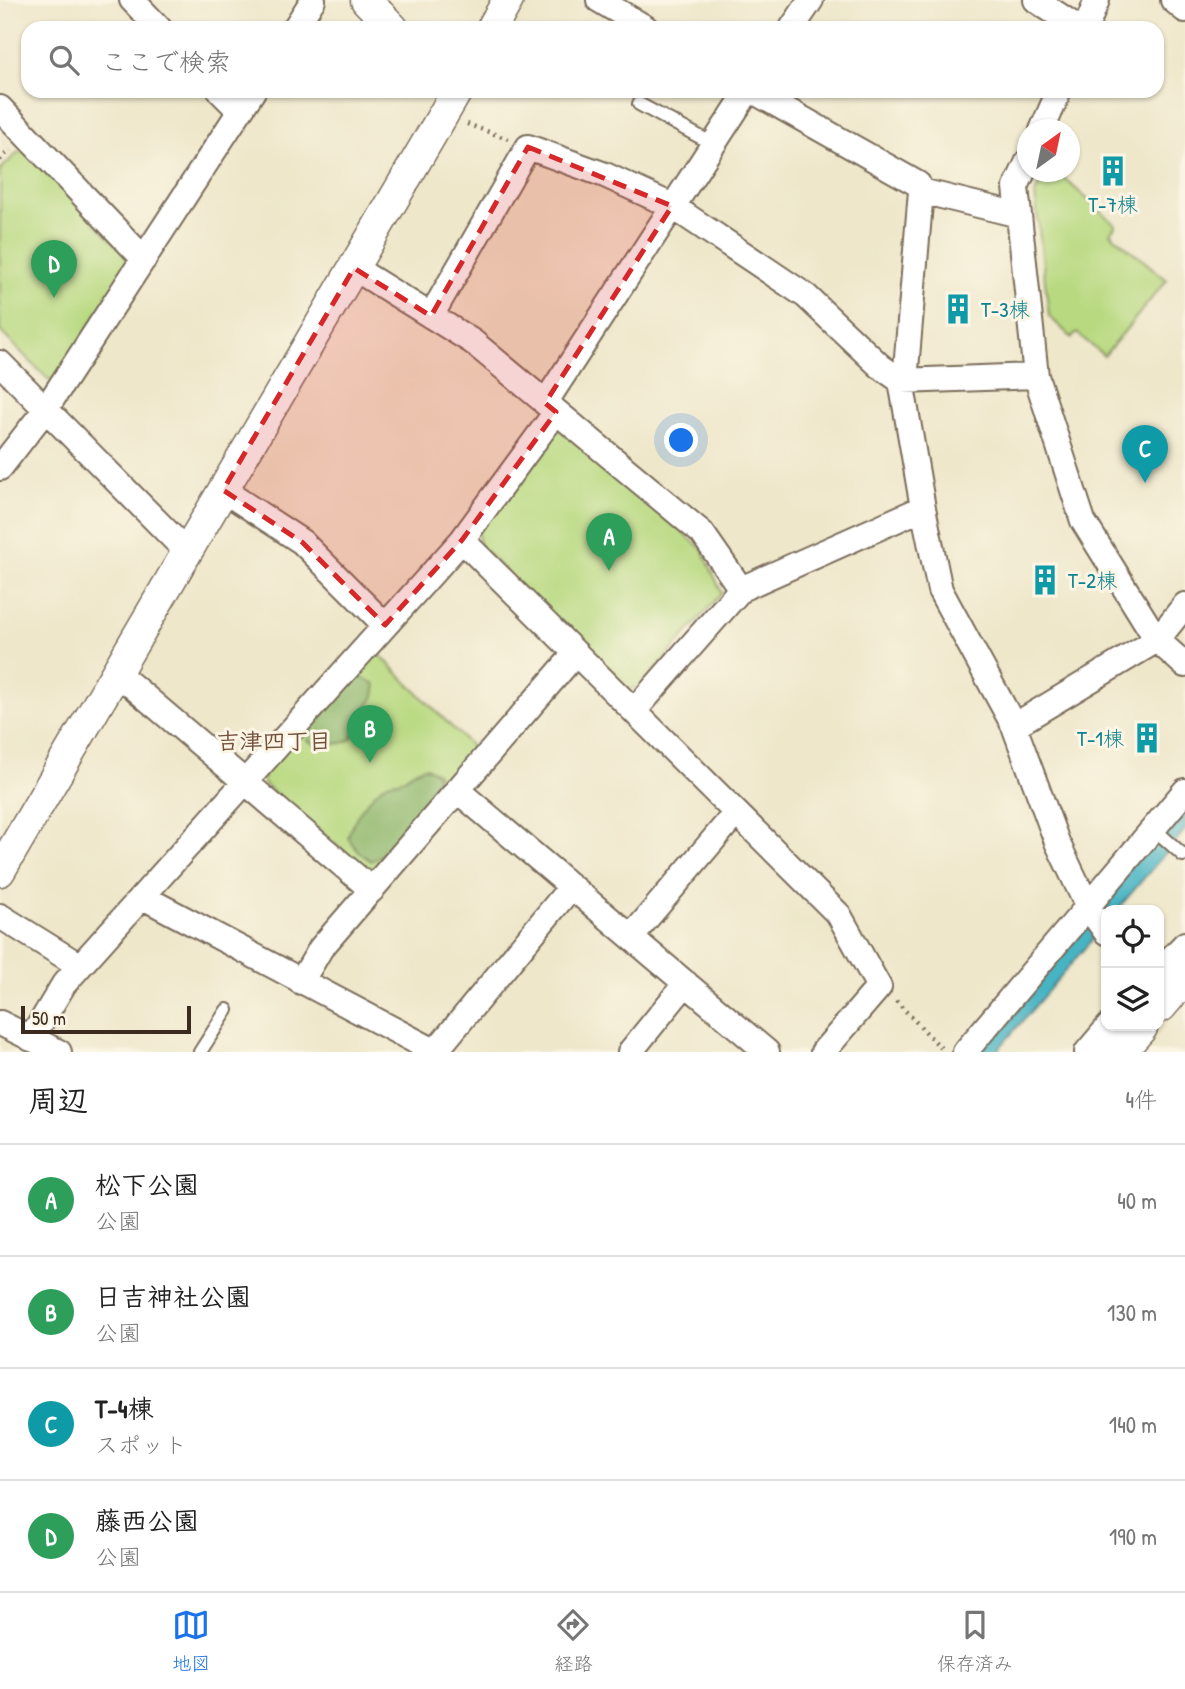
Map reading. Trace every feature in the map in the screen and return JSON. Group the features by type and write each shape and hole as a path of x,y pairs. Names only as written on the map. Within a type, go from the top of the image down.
{"main road":[{"path":"1164,998 1185,973"},
{"path":"1116,1052 1135,1031"}],"street":[{"path":"132,0 152,21"},
{"path":"300,21 313,0"},
{"path":"366,0 386,21"},
{"path":"496,21 508,0"},
{"path":"599,0 634,21"},
{"path":"1036,0 1068,21"},
{"path":"1089,21 1097,0"},
{"path":"1173,0 1185,10"},
{"path":"3,859 117,673 453,98"},
{"path":"31,1043 64,984 80,965 462,540 550,408 672,206 745,98"},
{"path":"763,98 918,184 921,191 903,381 923,508 940,590 1014,726 1057,842 1088,907 1101,925"},
{"path":"1047,119 1056,98"},
{"path":"0,468 46,410 247,101"},
{"path":"0,108 144,259"},
{"path":"431,316 528,147 605,175 672,206 806,296 880,366 903,381 1036,376"},
{"path":"1018,182 1016,187 1036,376 1083,521 1157,640 1185,665"},
{"path":"921,191 1019,215"},
{"path":"354,268 473,342 702,533 741,589"},
{"path":"0,363 187,552"},
{"path":"223,490 302,542 385,625"},
{"path":"634,711 741,589 923,508"},
{"path":"462,540 839,915 879,987 823,1052"},
{"path":"1014,726 1157,640 1185,605"},
{"path":"301,982 321,948 576,653"},
{"path":"117,673 372,890"},
{"path":"457,790 767,1052"},
{"path":"965,1052 1185,791"},
{"path":"631,937 736,813"},
{"path":"143,897 435,1052 571,887"},
{"path":"0,916 80,965"},
{"path":"1162,968 1185,944"},
{"path":"630,1052 686,983"},
{"path":"0,1023 31,1043 59,1052"},
{"path":"1087,1052 1105,1031"}],"lane":[{"path":"639,104 713,144"},
{"path":"1154,829 1184,855"},
{"path":"200,1052 227,1010"}],"path":[{"path":"453,98 528,147"},
{"path":"879,987 902,1006 946,1052"}],"highlighted area":[{"path":"528,147 672,206 545,403 556,412 462,540 385,625 302,542 223,490 354,268 431,316"}],"green space":[{"path":"18,152 28,153 125,254 129,264 56,380 48,379 0,331 0,170"},
{"path":"1040,182 1068,182 1116,225 1110,233 1167,280 1104,356 1077,333 1072,338 1049,316 1035,194"},
{"path":"561,430 702,549 722,593 639,688 625,689 479,545 478,532 551,431"},
{"path":"374,649 478,753 377,868 366,870 263,783 263,773"},
{"path":"359,676 376,684 374,697 354,725 353,737 346,742 319,747 307,740 307,731 353,677"},
{"path":"426,767 437,773 436,783 423,809 402,836 371,861 359,852 348,838 357,816 380,788"}],"water":[{"path":"1185,800 1185,830 1121,905 1101,905 1101,929 996,1052 969,1052"}],"place":[{"name":"T-7棟","path":"1113,171"},
{"name":"藤西公園","path":"54,298"},
{"name":"T-3棟","path":"958,309"},
{"name":"T-4棟","path":"1145,483"},
{"name":"松下公園","path":"609,571"},
{"name":"T-2棟","path":"1045,580"},
{"name":"T-1棟","path":"1147,738"},
{"name":"日吉神社公園","path":"370,763"}],"district":[{"name":"吉津四丁目","path":"274,740"}]}
